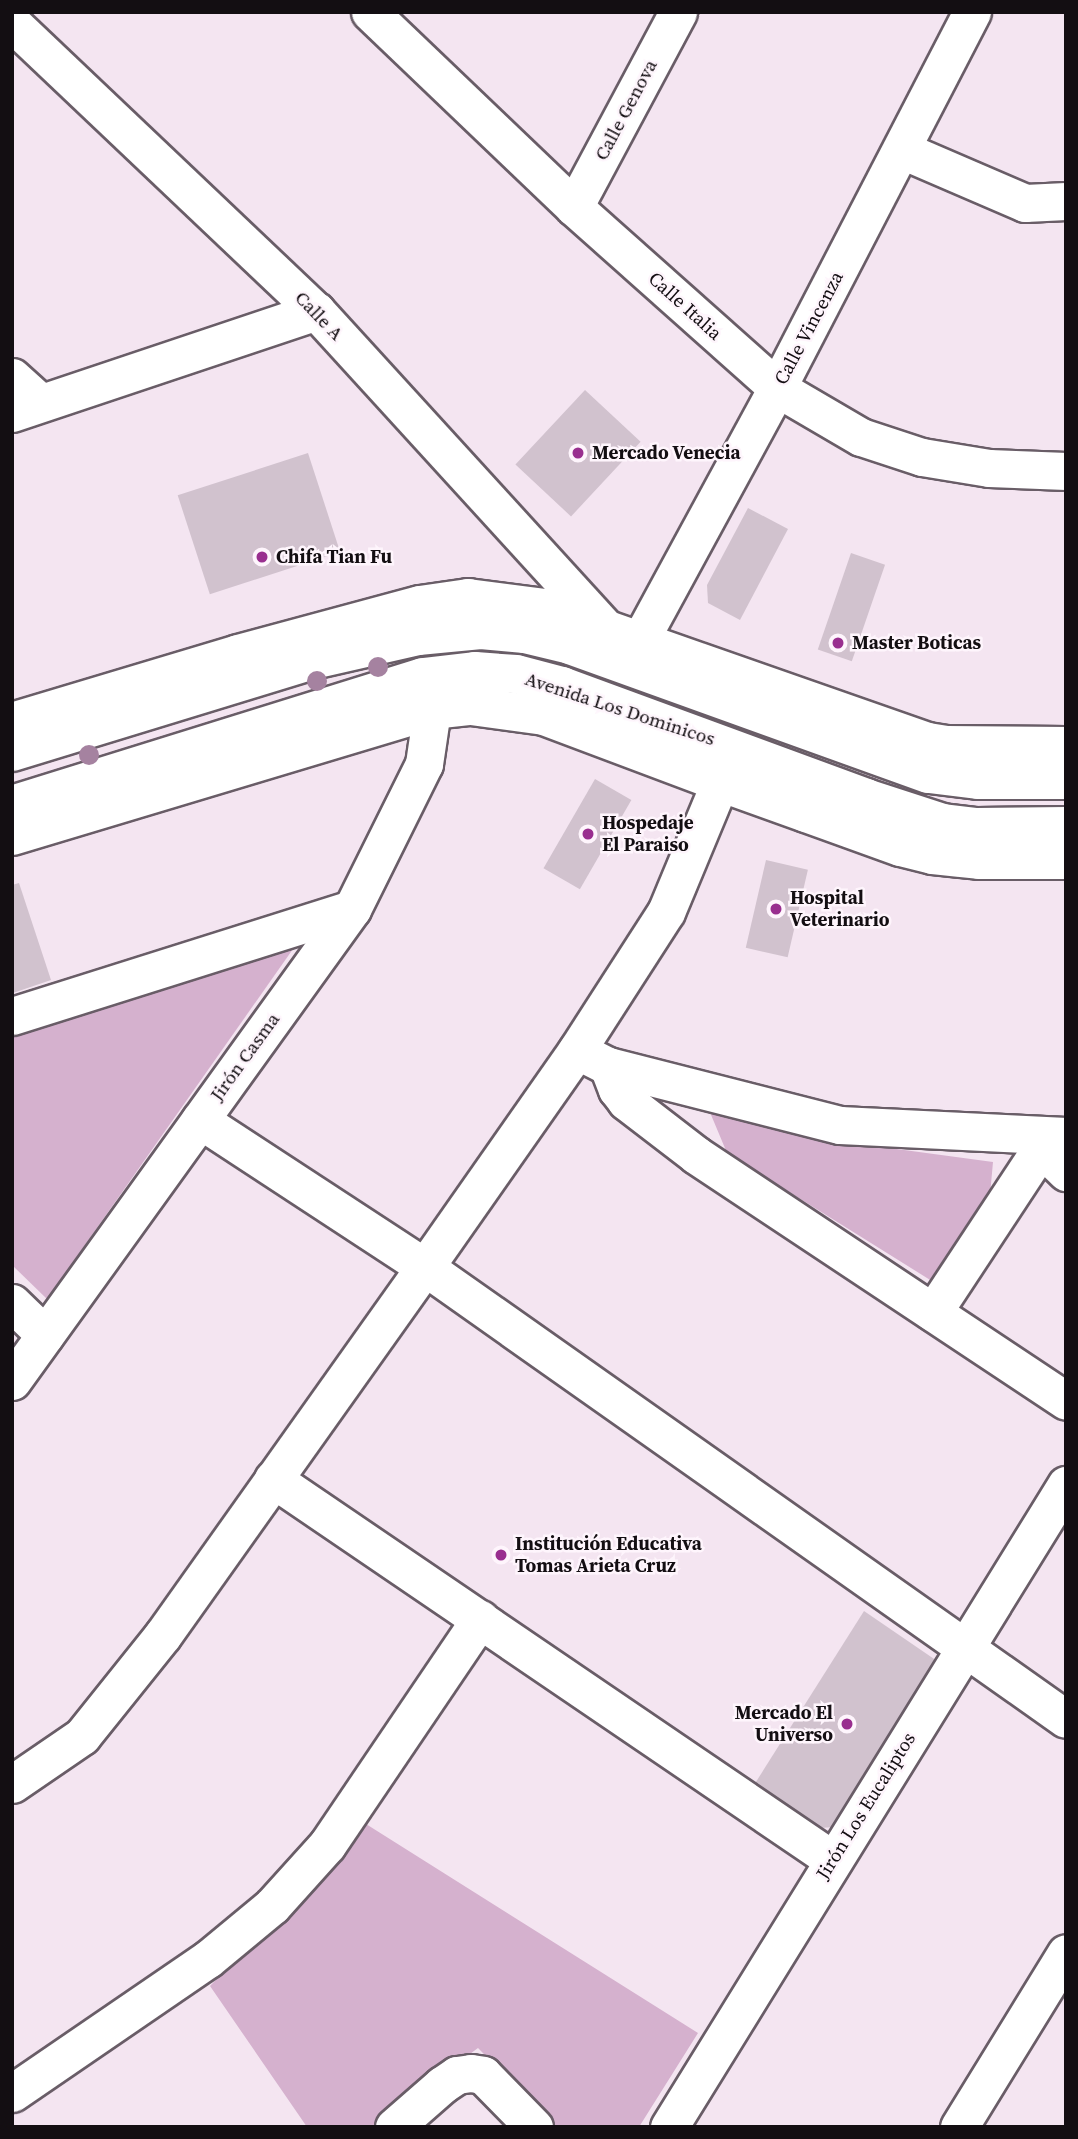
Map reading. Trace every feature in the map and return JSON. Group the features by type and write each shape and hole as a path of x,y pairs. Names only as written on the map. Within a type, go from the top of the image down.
{"main road":[{"path":"12,722 238,654 420,605 456,599 520,603 622,635 928,742 1054,750"},
{"path":"12,752 313,660 436,633 481,630 525,634 570,645 912,769 961,779 1066,780"},
{"path":"238,654 313,660"},
{"name":"Avenida Los Dominicos","path":"28,800 423,677 475,671 516,674 562,686 866,798 959,826 1066,826"},
{"name":"Avenida Los Dominicos","path":"12,836 432,710 494,707 544,716 806,813 933,855 979,860 1066,860"},
{"path":"806,813 866,798"},
{"path":"12,821 28,800"}],"street":[{"name":"Calle Italia","path":"370,12 574,207 778,388 860,437 922,457 989,468 1066,471"},
{"name":"Calle Genova","path":"574,207 678,12"},
{"name":"Calle Vincenza","path":"622,635 778,388 972,12"},
{"name":"Calle A","path":"12,23 316,311 622,635"},
{"path":"902,150 1025,202 1066,201"},
{"path":"12,377 26,407 316,311"},
{"name":"Jirón Casma","path":"12,1381 352,909 424,764 432,710"},
{"path":"12,1784 82,1736 163,1635 425,1267 593,1058 666,912 720,782"},
{"path":"12,1016 352,909"},
{"path":"593,1058 840,1125 1050,1148 933,1312"},
{"path":"593,1058 635,1109 696,1154 1066,1401"},
{"path":"200,1120 425,1267 1066,1719"},
{"path":"12,1303 45,1335"},
{"path":"273,1479 833,1860"},
{"name":"Jirón Los Eucaliptos","path":"669,2127 1066,1485"},
{"path":"12,2093 208,1959 272,1906 327,1845 480,1619"},
{"path":"958,2127 1066,1953"},
{"path":"394,2127 443,2085 457,2076 471,2073 482,2075 534,2127"}],"shaded area":[{"path":"300,939 47,1299 12,1265 12,1029"},
{"path":"709,1110 830,1140 993,1162 990,1195 935,1283 727,1153"},
{"path":"366,1824 698,2033 639,2127 556,2127 478,2048 371,2127 307,2127 210,1986"}],"building":[{"name":"Mercado Venecia","path":"585,390 641,442 571,516 515,465"},
{"path":"308,453 340,552 210,594 178,495"},
{"path":"748,508 788,529 740,620 708,603 707,585"},
{"path":"851,553 885,565 852,661 818,649"},
{"name":"Hospedaje El Paraiso","path":"595,779 631,800 580,889 544,868"},
{"name":"Hospital Veterinario","path":"766,860 808,870 788,957 746,948"},
{"path":"19,883 51,980 13,993 12,885"},
{"name":"Mercado El Universo","path":"864,1611 940,1663 835,1827 819,1828 754,1785"}],"place":[{"name":"Mercado Venecia","path":"578,453"},
{"name":"Chifa Tian Fu","path":"262,557"},
{"name":"Master Boticas","path":"838,643"},
{"name":"Hospedaje El Paraiso","path":"588,834"},
{"name":"Hospital Veterinario","path":"776,909"},
{"name":"Institución Educativa Tomas Arieta Cruz","path":"501,1555"},
{"name":"Mercado El Universo","path":"847,1724"}]}
